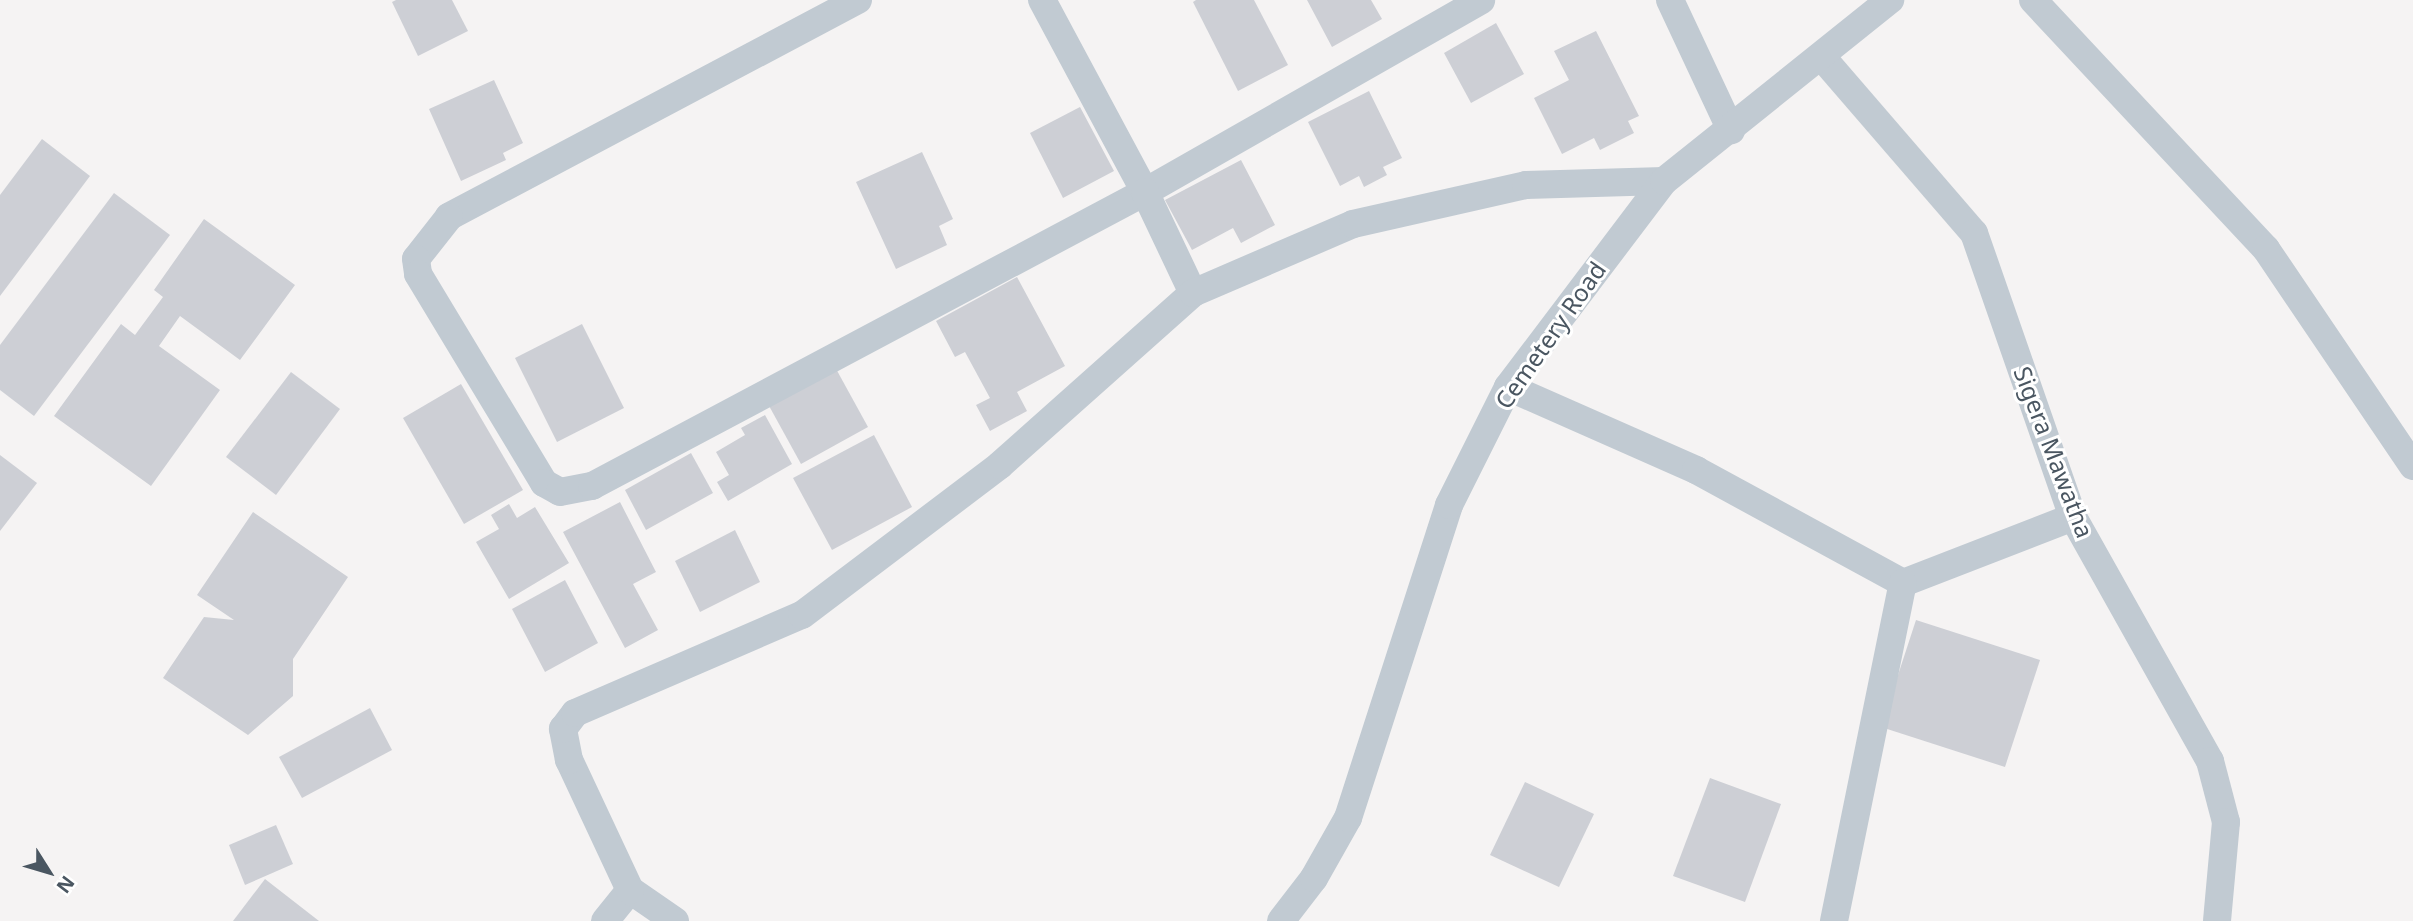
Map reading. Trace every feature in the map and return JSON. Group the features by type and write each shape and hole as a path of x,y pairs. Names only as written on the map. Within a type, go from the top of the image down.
{"street":[{"path":"858,0 449,217 416,259 418,274 544,483 560,492 592,486 1145,192 1481,0"},
{"path":"1042,0 1145,192 1193,293"},
{"path":"1670,0 1731,130"},
{"name":"Cemetery Road","path":"1281,921 1314,878 1348,818 1450,505 1508,387 1664,181 1890,0"},
{"path":"2033,0 2266,248 2413,466"},
{"name":"Sigera Mawatha","path":"1821,55 1974,233 2073,517 2210,761 2226,822 2217,921"},
{"path":"675,921 630,890 569,760 563,729 575,713 802,615 1000,465 1193,293 1353,224 1526,185 1664,181"},
{"path":"1508,387 1696,470 1903,583 2073,517"},
{"path":"1834,921 1903,583"},
{"path":"605,921 630,890"}],"building":[{"path":"452,0 468,31 418,56 392,2"},
{"path":"1254,0 1288,65 1238,91 1193,2"},
{"path":"1307,0 1371,0 1382,19 1332,47"},
{"path":"1496,23 1524,74 1471,103 1444,53"},
{"path":"1596,31 1639,116 1628,121 1634,133 1600,150 1594,138 1562,154 1534,98 1569,80 1554,51"},
{"path":"494,80 523,143 503,153 506,160 461,181 429,109"},
{"path":"1369,91 1402,158 1383,167 1387,175 1364,187 1359,176 1340,186 1308,122"},
{"path":"1080,107 1114,171 1063,198 1030,133"},
{"path":"42,139 90,176 0,296 0,195"},
{"path":"922,152 953,219 939,226 947,245 896,269 856,182"},
{"path":"1241,160 1275,225 1241,243 1233,228 1192,250 1165,200"},
{"path":"114,193 170,235 34,416 0,390 0,345"},
{"path":"204,219 295,285 240,360 180,316 159,346 220,390 151,486 54,416 121,324 135,335 163,297 154,290"},
{"path":"1017,277 1065,366 1017,392 1027,411 990,431 976,405 990,398 965,352 955,357 936,321"},
{"path":"582,324 624,408 557,442 515,358"},
{"path":"835,367 868,427 801,464 768,404"},
{"path":"291,372 340,409 276,495 226,457"},
{"path":"461,384 523,490 464,524 403,418"},
{"path":"765,415 792,464 728,501 717,482 729,475 716,452 745,435 741,428"},
{"path":"874,435 912,507 832,550 793,478"},
{"path":"691,453 713,493 646,530 625,490"},
{"path":"0,455 37,483 0,531"},
{"path":"620,502 656,572 633,584 658,630 625,648 563,532"},
{"path":"509,504 517,518 535,507 569,563 509,599 476,542 499,529 491,515"},
{"path":"253,512 348,577 293,659 293,696 248,735 163,678 204,617 234,620 197,595"},
{"path":"735,530 760,582 700,612 675,561"},
{"path":"565,580 598,643 545,672 512,609"},
{"path":"1916,620 2040,660 2005,767 1881,727"},
{"path":"370,708 392,750 302,798 279,757"},
{"path":"1710,778 1781,804 1745,902 1673,876"},
{"path":"1525,782 1594,814 1559,887 1490,855"},
{"path":"276,825 293,864 245,885 229,845"},
{"path":"265,879 319,921 233,921"}]}
